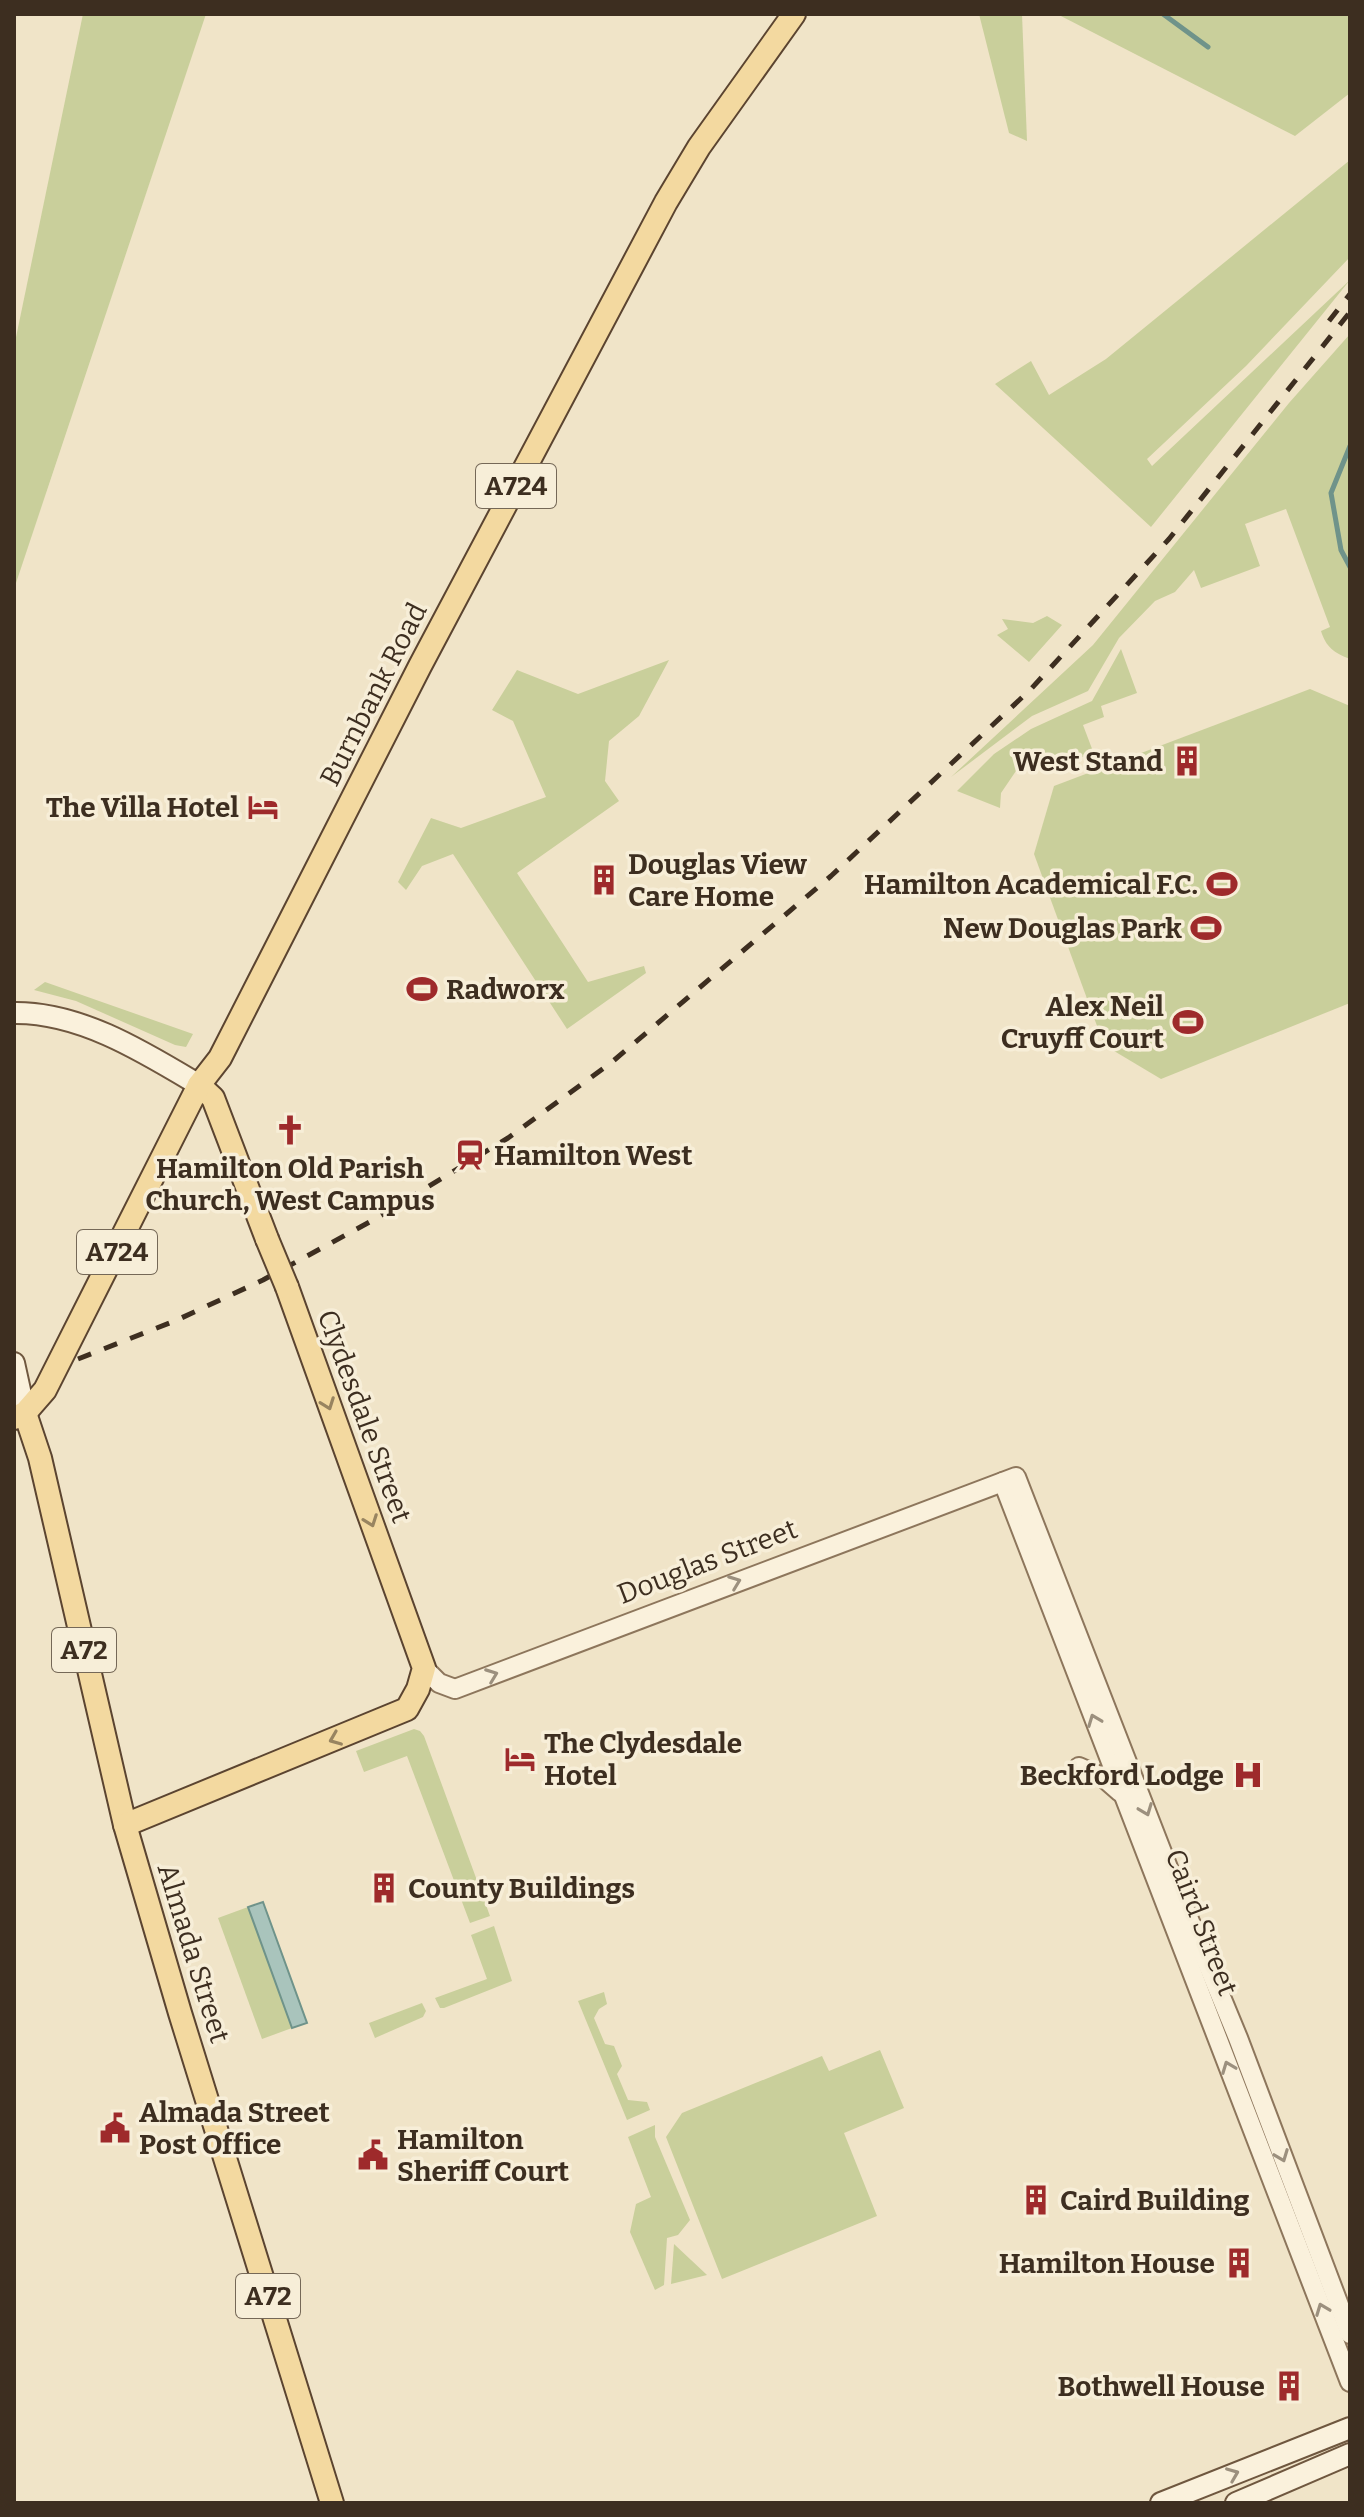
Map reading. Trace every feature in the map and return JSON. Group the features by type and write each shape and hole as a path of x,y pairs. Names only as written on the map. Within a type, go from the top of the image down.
{"main road":[{"name":"Burnbank Road","path":"20,1415 45,1390 75,1336 199,1085 220,1058 420,666 666,202 699,147 794,14"},
{"path":"14,1013 74,1021 168,1066 199,1085"},
{"name":"Clydesdale Street","path":"220,1058 231,1144"},
{"name":"Clydesdale Street","path":"199,1085 213,1098 287,1287 424,1668"},
{"path":"14,1363 20,1415"},
{"name":"Almada Street","path":"20,1415 40,1458 125,1825 332,2503"},
{"path":"125,1825 407,1709 418,1689 424,1668"},
{"path":"1161,2503 1350,2428"},
{"path":"1236,2503 1350,2454"}],"street":[{"name":"Douglas Street","path":"424,1668 439,1683 455,1689 1009,1479"},
{"name":"Caird Street","path":"1009,1479 1124,1797 1350,2382"},
{"name":"Caird Street","path":"1009,1479 1238,2038 1350,2334"},
{"path":"1079,1767 1104,1778 1124,1797"}],"green space":[{"path":"83,14 206,14 14,589 14,347"},
{"path":"979,14 1022,14 1027,141 1009,133"},
{"path":"1057,14 1350,14 1350,93 1295,136"},
{"path":"1350,160 1350,257 1246,366 1147,459 1152,466 1350,280 1151,527 995,384 1031,361 1049,395 1106,359"},
{"path":"1350,334 1350,659 1331,649 1323,637 1321,631 1330,627 1286,509 1245,524 1260,566 1201,588 1194,570 1175,592 1155,601 1119,638 1088,691 1032,716 951,777 1093,645 1289,403"},
{"path":"1047,616 1062,625 1029,662 997,635 1008,629 1002,619 1033,623"},
{"path":"1121,649 1137,693 1101,706 1104,717 1083,725 1094,754 1063,762 1022,762 1001,793 1000,808 957,791 994,754 1031,729 1092,701"},
{"path":"669,660 639,716 609,741 605,781 619,801 517,873 588,982 644,966 646,973 567,1029 453,854 422,866 406,890 398,882 431,818 461,828 546,797 513,721 492,710 517,670 578,694"},
{"name":"New Douglas Park","path":"1310,689 1350,706 1350,1003 1161,1079 1104,1045 1034,854 1054,786"},
{"path":"45,982 193,1034 186,1047 175,1045 76,1001 34,990"},
{"path":"414,1729 424,1736 490,1916 470,1923 407,1756 364,1772 356,1751"},
{"path":"248,1907 292,2028 262,2039 218,1918"},
{"path":"494,1926 512,1981 440,2008 435,1998 487,1979 471,1935"},
{"path":"604,1992 607,2004 599,2009 594,2018 605,2044 614,2046 622,2066 617,2074 628,2100 647,2102 650,2110 627,2120 578,2001"},
{"path":"422,2003 426,2011 423,2017 375,2038 369,2023"},
{"path":"880,2050 904,2108 844,2133 877,2216 722,2279 666,2137 682,2113 822,2056 829,2071"},
{"path":"655,2125 655,2137 690,2220 678,2235 667,2238 664,2285 655,2290 630,2232 636,2204 651,2197 628,2137"},
{"path":"674,2244 707,2275 671,2284"}],"water":[{"path":"263,1902 307,2023 292,2028 248,1907"}],"waterway":[{"path":"1163,14 1208,47"},
{"path":"1350,446 1331,493 1341,550 1350,567"}],"railway":[{"path":"1329,321 1350,294"},
{"path":"78,1359 177,1320 263,1280 375,1219 508,1138 612,1062 831,876 1030,690 1169,539 1350,312"}],"place":[{"name":"West Stand","path":"1187,761"},
{"name":"The Villa Hotel","path":"263,807"},
{"name":"Douglas View Care Home","path":"604,880"},
{"name":"Hamilton Academical F.C.","path":"1222,884"},
{"name":"New Douglas Park","path":"1206,928"},
{"name":"Radworx","path":"422,989"},
{"name":"Alex Neil Cruyff Court","path":"1188,1022"},
{"name":"Hamilton Old Parish Church, West Campus","path":"290,1130"},
{"name":"Hamilton West","path":"470,1155"},
{"name":"The Clydesdale Hotel","path":"520,1759"},
{"name":"Beckford Lodge","path":"1248,1775"},
{"name":"County Buildings","path":"384,1888"},
{"name":"Almada Street Post Office","path":"115,2128"},
{"name":"Hamilton Sheriff Court","path":"373,2155"},
{"name":"Caird Building","path":"1036,2200"},
{"name":"Hamilton House","path":"1239,2263"},
{"name":"Bothwell House","path":"1289,2386"}]}
